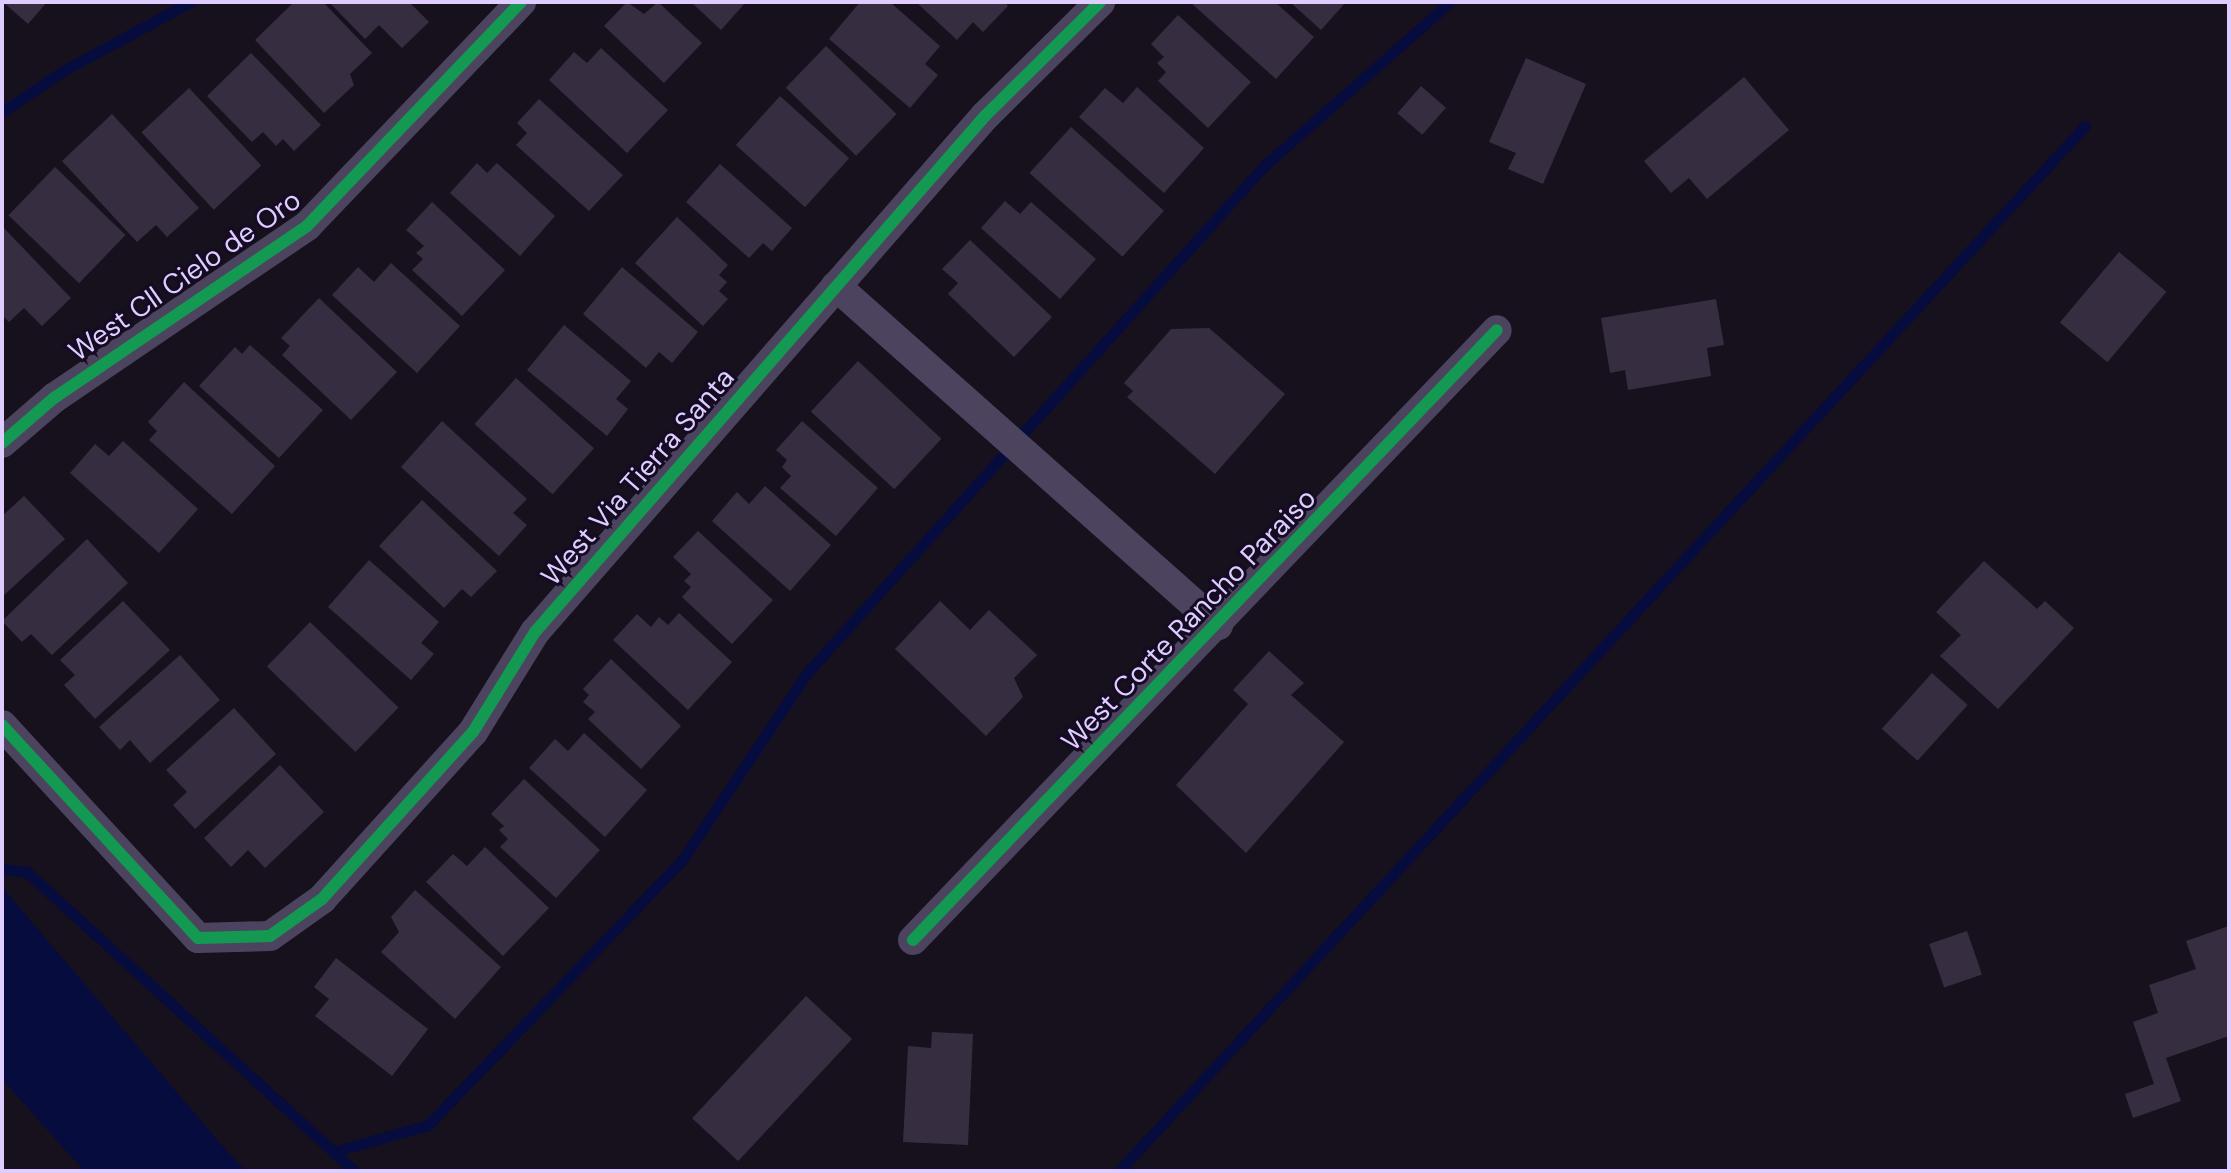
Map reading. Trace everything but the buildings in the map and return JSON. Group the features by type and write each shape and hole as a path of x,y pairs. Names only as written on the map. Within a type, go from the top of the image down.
{"street":[{"name":"West Cll Cielo de Oro","path":"2,443 54,398 307,226 521,2"},
{"name":"West Via Tierra Santa","path":"2,725 198,938 270,936 322,899 473,732 535,632 985,116 1100,2"},
{"name":"West Corte Rancho Paraiso","path":"836,286 1218,625"},
{"name":"West Corte Rancho Paraiso","path":"913,940 1218,625 1497,330"}],"shaded area":[{"path":"2,887 246,1171 84,1171 2,1079"}],"waterway":[{"path":"2,112 63,71 190,2"},
{"path":"333,1152 428,1125 683,859 807,673 1264,166 1450,2"},
{"path":"1119,1171 2085,126"},
{"path":"2,869 27,872 354,1171"}],"cycle path":[{"path":"2,443 54,398 307,226 521,2"},
{"path":"2,725 198,938 270,936 322,899 473,732 535,632 985,116 1100,2"},
{"path":"913,940 1497,330"}]}
